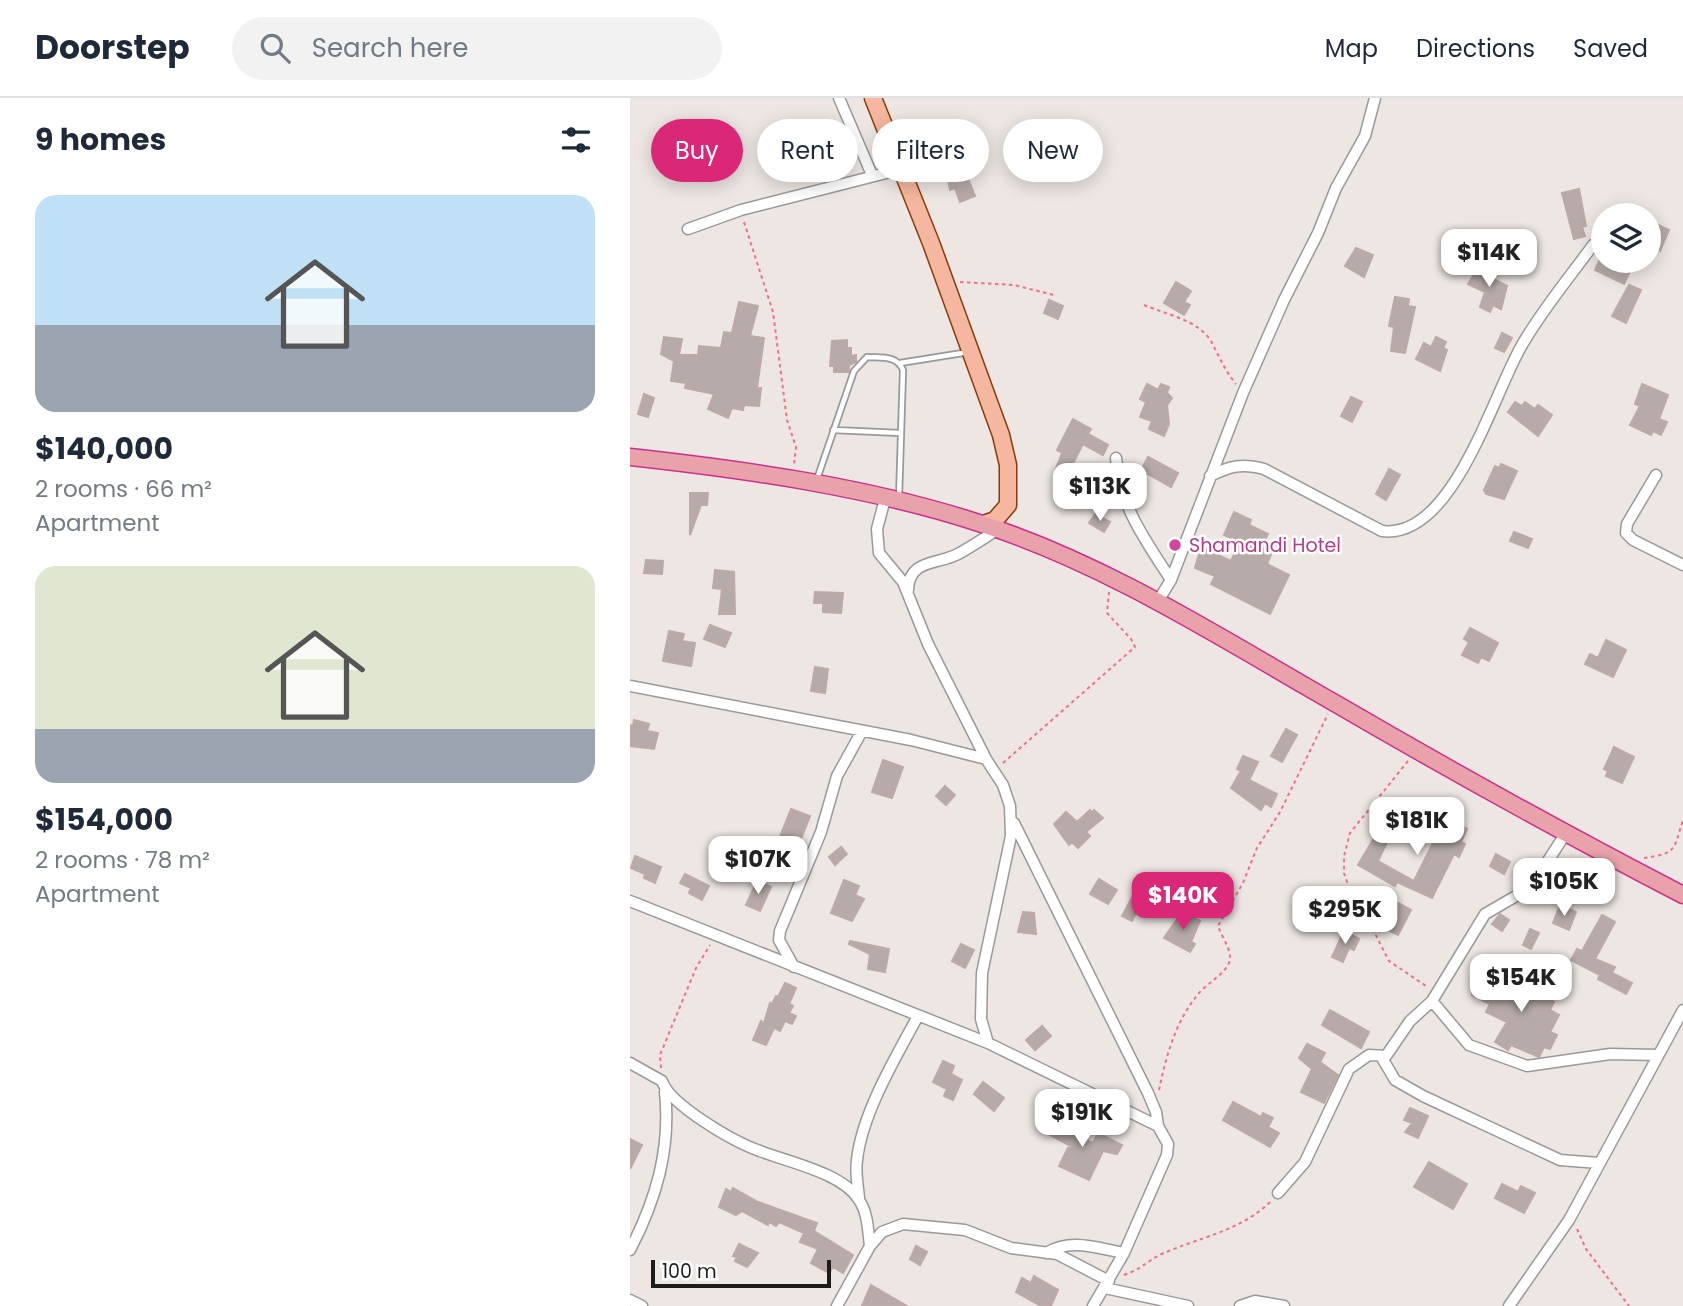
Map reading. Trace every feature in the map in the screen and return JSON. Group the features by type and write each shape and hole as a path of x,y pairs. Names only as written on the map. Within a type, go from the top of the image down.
{"highway":[{"path":"630,457 791,480 892,500 990,527 1114,578 1566,833 1683,895"}],"main road":[{"path":"873,98 882,119"},
{"path":"907,182 1001,435 1008,465 1008,505 990,527"}],"street":[{"path":"688,229 741,210 872,175 839,98"},
{"path":"1158,601 1171,580 1243,393 1284,300 1318,233 1336,188 1365,136 1375,98"},
{"path":"1210,476 1236,465 1264,469 1382,531 1399,532 1413,527 1459,478 1520,348 1591,248"},
{"path":"1116,458 1119,488 1125,505 1171,580"},
{"path":"1656,475 1627,524 1626,533 1633,540 1683,565"},
{"path":"892,500 877,529 878,553 908,592 928,644 986,759 1003,785 1012,819 1156,1112 1158,1126 1168,1144 1167,1155 1124,1253 1093,1306"},
{"path":"908,592 908,581 920,565 961,553 990,527"},
{"path":"630,686 862,731 986,759"},
{"path":"794,967 779,940 780,931 821,832 837,776 862,731"},
{"path":"988,1043 981,1019 982,973 1012,836 1012,819"},
{"path":"1278,1194 1292,1181 1309,1155 1349,1069 1363,1057 1386,1056 1418,1011 1433,999 1485,914 1523,892 1538,876 1566,833"},
{"path":"630,901 988,1043 1158,1126"},
{"path":"1433,999 1469,1045 1527,1066 1610,1054 1658,1055"},
{"path":"1509,1306 1569,1220 1683,1010"},
{"path":"870,1246 859,1198 856,1163 860,1143 897,1054 918,1016"},
{"path":"1382,1058 1395,1080 1423,1096 1560,1160 1599,1163"},
{"path":"630,1062 662,1081 666,1092 667,1124 657,1191 630,1250"},
{"path":"666,1092 736,1139 757,1150 821,1173 847,1187 859,1198"},
{"path":"837,1306 870,1246 882,1231 903,1224 965,1230 1011,1248 1057,1254 1109,1281 1188,1306"},
{"path":"1045,1253 1067,1244 1124,1253"},
{"path":"630,1300 641,1306"},
{"path":"1240,1306 1255,1301 1284,1306"}],"lane":[{"path":"900,363 970,352"},
{"path":"816,485 832,430 860,362 867,358 892,358 900,363 903,370 900,433 892,500"},
{"path":"832,430 900,433"}],"path":[{"path":"741,210 773,313 788,421 796,447 791,480"},
{"path":"945,281 1014,285 1054,295"},
{"path":"1144,305 1202,331 1210,339 1227,373 1243,393"},
{"path":"994,771 1135,647 1107,613 1106,600 1114,578"},
{"path":"1156,1112 1165,1065 1178,1026 1197,995 1228,966 1230,956 1218,926 1243,883 1257,848 1280,812 1334,703"},
{"path":"1418,750 1350,832 1344,856 1344,873 1350,891 1363,910 1389,961 1429,988 1433,999"},
{"path":"1636,859 1665,856 1675,848 1683,820"},
{"path":"662,1081 660,1055 696,968 716,935"},
{"path":"1109,1281 1141,1269 1164,1253 1249,1220 1278,1194"},
{"path":"1569,1220 1629,1306"}],"building":[{"path":"948,182 969,182 975,196 960,202 955,188 950,190"},
{"path":"1579,189 1586,226 1582,227 1585,236 1574,239 1562,193"},
{"path":"1661,226 1669,230 1661,249"},
{"path":"1356,248 1373,255 1364,277 1345,266"},
{"path":"1480,265 1489,269 1486,275 1507,286 1501,309 1493,305 1490,312 1480,307 1485,292 1468,284"},
{"path":"1601,273 1629,273 1624,284"},
{"path":"1176,282 1191,291 1184,302 1190,305 1184,315 1164,303"},
{"path":"1629,285 1641,290 1626,323 1612,316"},
{"path":"1395,297 1409,299 1408,306 1415,307 1405,353 1391,351 1394,327 1389,326"},
{"path":"1049,300 1063,306 1058,319 1044,313"},
{"path":"739,302 758,306 750,336 764,338 757,388 761,388 759,406 744,405 743,410 732,408 728,418 708,409 714,394 685,388 686,383 671,381 674,361 661,354 664,337 682,339 679,355 698,355 699,346 721,348 724,332 732,333"},
{"path":"1502,333 1512,338 1504,352 1495,348"},
{"path":"1436,337 1446,342 1443,348 1447,350 1440,371 1416,359 1424,343 1431,347"},
{"path":"847,340 847,348 851,348 851,356 856,355 856,362 849,365 849,372 834,372 834,366 830,366 832,341"},
{"path":"1147,384 1158,390 1161,384 1169,387 1167,393 1172,398 1167,405 1169,424 1164,436 1149,429 1152,421 1140,417 1146,402 1140,399"},
{"path":"1642,384 1668,395 1659,419 1667,422 1661,435 1653,431 1651,435 1630,425 1640,406 1635,404"},
{"path":"644,394 654,398 648,417 638,414"},
{"path":"1351,397 1362,402 1352,422 1341,416"},
{"path":"1515,402 1522,406 1525,402 1535,409 1538,405 1552,415 1538,436 1508,412"},
{"path":"1073,419 1091,429 1088,434 1108,445 1103,455 1083,444 1070,469 1074,471 1070,480 1054,474 1062,453 1057,450"},
{"path":"1148,457 1178,473 1171,487 1141,470"},
{"path":"1501,464 1517,471 1504,499 1486,494 1484,490 1495,466 1499,468"},
{"path":"1389,469 1400,475 1386,500 1376,494"},
{"path":"690,493 708,493 707,505 701,505 690,535"},
{"path":"1234,512 1251,520 1249,525 1268,534 1261,548 1272,552 1267,564 1289,575 1270,614 1211,584 1215,576 1195,568 1201,547 1231,561 1240,542 1224,535"},
{"path":"1095,514 1110,522 1104,532 1089,523"},
{"path":"1514,532 1532,539 1528,548 1510,541"},
{"path":"646,560 663,561 662,574 644,573"},
{"path":"715,570 734,572 735,614 719,614 722,589 713,588"},
{"path":"815,592 843,593 841,613 823,612 823,603 814,603"},
{"path":"710,625 731,633 725,647 704,639"},
{"path":"1470,628 1498,643 1489,661 1481,657 1478,663 1462,655 1469,642 1464,639"},
{"path":"669,631 684,634 682,641 695,643 691,666 663,661"},
{"path":"1606,640 1626,650 1613,677 1585,664 1590,654 1598,658"},
{"path":"815,667 828,669 825,693 811,691"},
{"path":"634,720 649,724 647,731 658,733 654,749 630,746 630,725 633,726"},
{"path":"1286,729 1297,735 1282,762 1271,756"},
{"path":"1614,747 1634,757 1622,783 1606,776 1608,771 1604,769"},
{"path":"1243,756 1258,762 1249,780 1277,794 1271,807 1265,803 1261,810 1231,788 1241,771 1237,769"},
{"path":"883,760 903,767 892,798 872,792"},
{"path":"945,786 955,795 946,805 936,796"},
{"path":"791,809 810,816 799,844 780,837"},
{"path":"1090,810 1103,818 1086,832 1090,836 1078,848 1072,842 1069,845 1054,824 1066,812 1077,822"},
{"path":"1446,817 1467,829 1461,842 1465,844 1459,857 1454,854 1432,898 1397,882 1395,886 1358,865 1383,823 1403,833 1399,842 1389,838 1378,861 1414,881"},
{"path":"1405,822 1420,830 1415,839 1400,831"},
{"path":"841,847 847,854 835,865 829,857"},
{"path":"1496,854 1510,862 1504,874 1490,866"},
{"path":"635,856 661,867 655,883 644,878 645,874 631,868"},
{"path":"685,874 709,886 702,900 689,893 691,888 680,883"},
{"path":"1099,879 1117,890 1108,904 1090,894"},
{"path":"844,880 859,886 855,895 864,899 852,921 831,913"},
{"path":"757,881 771,887 760,911 746,905"},
{"path":"1137,888 1146,893 1132,921 1122,916"},
{"path":"1398,903 1411,910 1398,935 1384,928"},
{"path":"1560,905 1576,912 1569,930 1553,923"},
{"path":"1023,912 1034,913 1036,934 1018,932"},
{"path":"1182,912 1200,921 1191,942 1195,944 1190,952 1164,938"},
{"path":"1500,914 1509,920 1502,931 1492,924"},
{"path":"1602,915 1615,922 1595,959 1615,967 1612,973 1632,983 1626,994 1598,979 1600,975 1571,960 1577,949 1582,951"},
{"path":"1530,929 1539,933 1531,949 1523,945"},
{"path":"1344,931 1359,939 1354,950 1349,948 1343,962 1332,957"},
{"path":"850,941 889,949 885,972 868,969 870,954 849,944"},
{"path":"961,944 974,950 965,968 952,961"},
{"path":"1521,965 1531,970 1522,986 1554,1002 1550,1010 1559,1015 1550,1032 1557,1035 1550,1049 1544,1047 1539,1057 1511,1045 1508,1050 1495,1042 1507,1022 1486,1012 1490,1004 1472,995 1479,981 1501,992 1508,977 1513,980"},
{"path":"785,983 796,988 789,1004 793,1006 789,1013 796,1016 792,1024 785,1021 780,1031 774,1028 766,1045 753,1040 761,1021 764,1023 770,1003 778,997"},
{"path":"1330,1010 1369,1032 1361,1048 1322,1025"},
{"path":"1042,1026 1051,1036 1035,1050 1026,1040"},
{"path":"1307,1044 1325,1053 1320,1062 1338,1075 1324,1103 1301,1092 1312,1069 1299,1058"},
{"path":"943,1061 954,1066 951,1074 962,1080 953,1100 944,1096 947,1089 933,1082"},
{"path":"983,1082 1004,1098 994,1111 974,1094"},
{"path":"1233,1102 1261,1117 1263,1113 1273,1118 1268,1127 1279,1133 1270,1147 1223,1120"},
{"path":"1410,1108 1428,1116 1418,1138 1405,1132 1412,1123 1404,1120"},
{"path":"1061,1114 1072,1120 1069,1126 1079,1130 1076,1135 1093,1143 1098,1133 1122,1145 1117,1154 1103,1151 1089,1180 1059,1166 1068,1148 1073,1147 1050,1135"},
{"path":"630,1139 642,1145 630,1169"},
{"path":"1429,1162 1467,1184 1453,1209 1414,1187"},
{"path":"1502,1184 1518,1192 1521,1186 1535,1193 1524,1213 1495,1198"},
{"path":"733,1188 758,1202 817,1223 814,1231 853,1255 843,1273 833,1267 829,1273 811,1263 818,1249 800,1242 804,1233 779,1222 776,1226 769,1222 768,1225 742,1211 736,1215 719,1207 726,1189 731,1192"},
{"path":"739,1244 758,1253 747,1267 735,1261 737,1257 733,1256"},
{"path":"916,1246 927,1252 920,1265 910,1259"},
{"path":"1034,1276 1058,1290 1051,1306 1041,1306 1016,1292 1022,1278 1031,1283"},
{"path":"871,1285 907,1306 862,1306"}],"place":[{"name":"Shamandi Hotel","path":"1175,545"}]}
